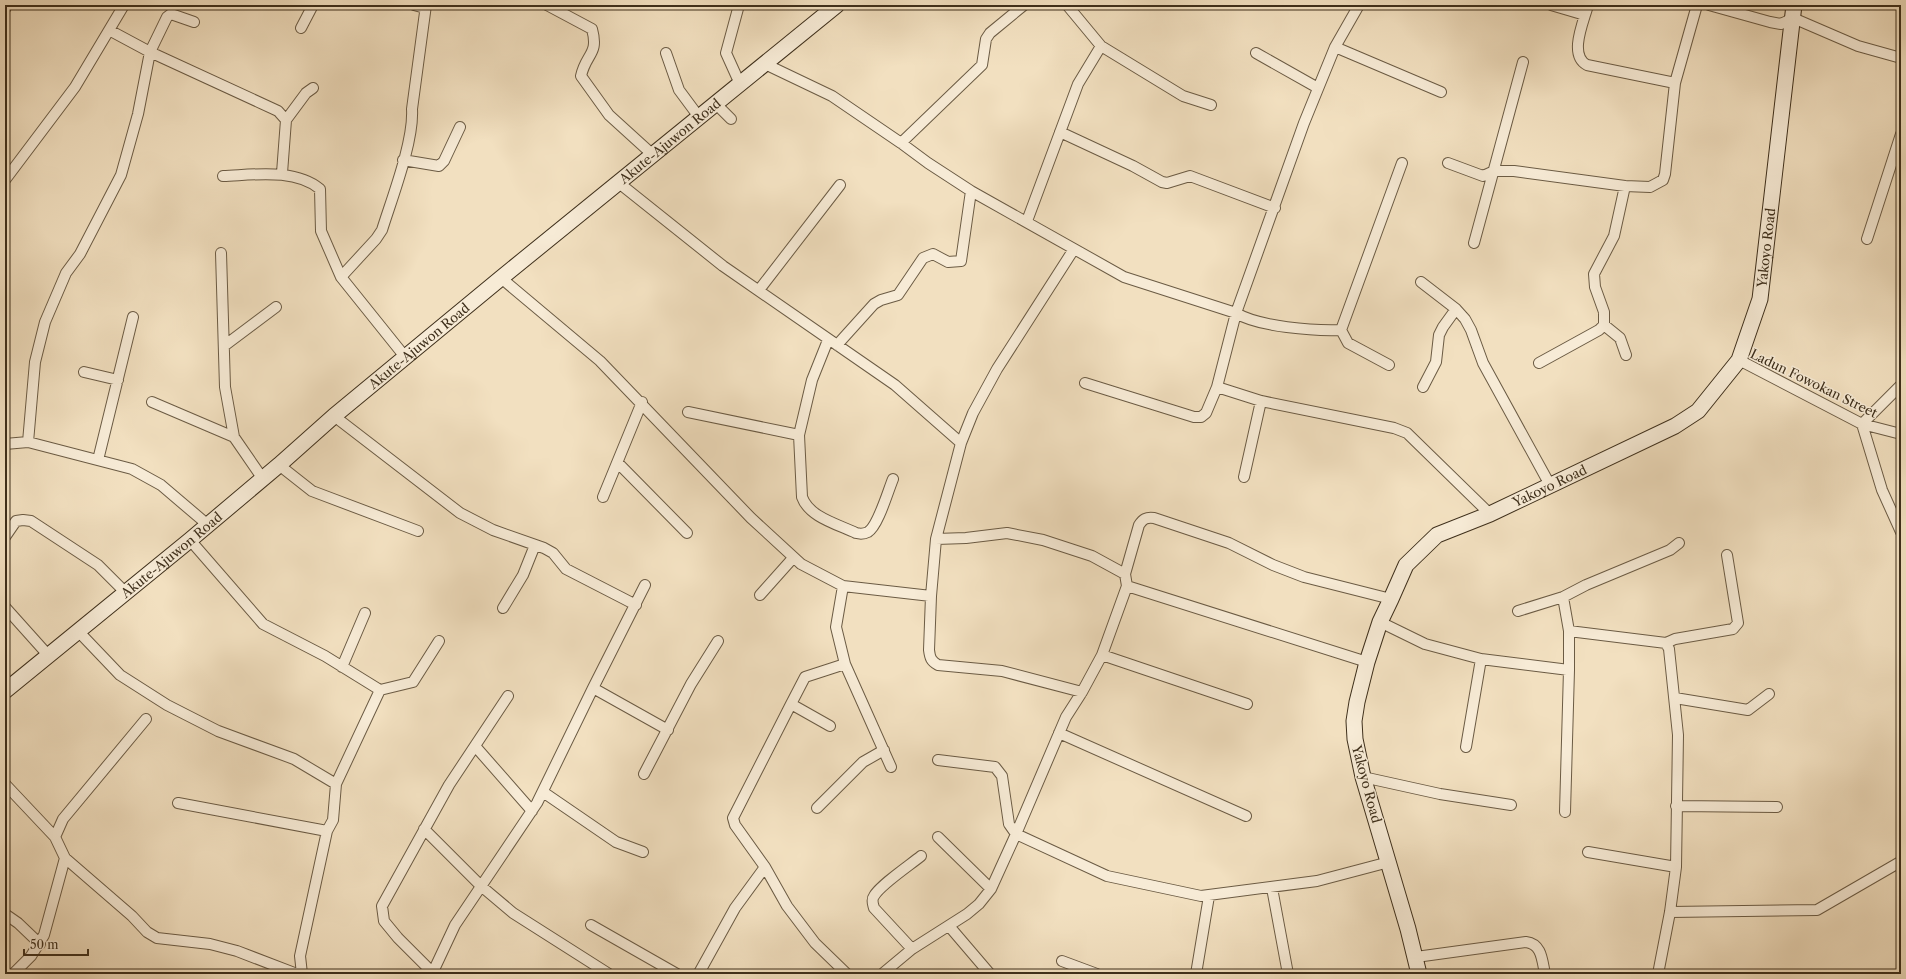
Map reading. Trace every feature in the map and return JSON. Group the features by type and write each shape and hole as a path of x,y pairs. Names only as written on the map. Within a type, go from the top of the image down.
{"main road":[{"name":"Akute-Ajuwon Road","path":"5,691 190,540 280,465 334,416 501,278 837,5"},
{"name":"Yakoyo Road","path":"1419,974 1416,957 1363,777 1357,750 1354,721 1367,662 1380,622 1406,565 1437,535 1490,514 1675,426 1698,411 1739,360 1760,299 1794,12"}],"street":[{"path":"5,180 76,87 124,5"},
{"path":"301,28 314,5"},
{"path":"341,277 376,239 382,230 403,160 413,118 426,7 414,5"},
{"path":"548,5 592,29 595,42 594,49 583,69 581,76 609,115 652,156"},
{"path":"738,5 726,53 740,84"},
{"path":"901,142 982,65 986,39 990,33 1024,5"},
{"path":"1067,5 1101,46 1183,96 1211,105"},
{"path":"1085,383 1194,418 1201,417 1206,413 1217,387 1236,314 1318,88 1335,47 1359,5"},
{"path":"1551,5 1587,10 1578,47 1578,55 1581,62 1587,65 1675,83"},
{"path":"1448,163 1483,176 1494,171 1514,172 1625,186 1650,187 1663,180 1665,174 1675,83 1698,5"},
{"path":"1710,5 1781,24 1794,12 1858,46 1901,58"},
{"path":"28,442 35,362 45,322 66,273 80,254 121,175 138,114 150,52 167,17 171,14 194,22"},
{"path":"109,30 150,52 278,111 286,120"},
{"path":"1027,221 1078,84 1101,46"},
{"path":"1335,47 1441,92"},
{"path":"666,53 679,90 699,117"},
{"path":"1256,53 1318,88"},
{"path":"1474,243 1523,62"},
{"path":"766,64 832,96 971,191 1027,221 1124,277 1236,314 1245,319 1326,331 1341,330"},
{"path":"282,174 286,120 306,93 313,88"},
{"path":"715,103 731,119"},
{"path":"403,160 435,167 442,164 460,127"},
{"path":"1060,132 1133,166 1162,182 1167,183 1190,176 1274,208"},
{"path":"1867,239 1901,134"},
{"path":"1390,365 1348,343 1341,330 1402,163"},
{"path":"223,176 282,174 314,184 320,189 321,231 341,277 406,358"},
{"path":"619,183 724,266 828,340 895,385 961,443"},
{"path":"759,290 840,185"},
{"path":"1539,363 1600,330 1604,325 1604,312 1595,287 1594,274 1614,236 1625,186"},
{"path":"837,345 874,304 881,300 898,295 923,258 933,254 948,262 961,261 971,191"},
{"path":"1074,249 997,369 974,413 961,443 936,539 931,596 929,650 930,657 933,662 938,665 1002,672 1082,692"},
{"path":"221,253 225,387 234,437 263,479"},
{"path":"501,278 600,361 642,402 752,518 801,564 843,586 931,596"},
{"path":"1421,282 1456,309 1472,330 1483,363 1550,485"},
{"path":"224,346 276,307"},
{"path":"1423,387 1436,362 1439,335 1456,309"},
{"path":"98,460 133,317"},
{"path":"1604,325 1620,338 1626,355"},
{"path":"828,340 812,380 799,435 802,496 804,503 817,515 856,533 863,534 870,531 875,524 893,479"},
{"name":"Ladun Fowokan Street","path":"1739,360 1862,424 1901,434"},
{"path":"84,372 118,380"},
{"path":"1901,385 1862,424 1882,490 1901,532"},
{"path":"1217,387 1261,401 1394,428 1407,433 1490,514"},
{"path":"1244,477 1261,401"},
{"path":"152,402 234,437"},
{"path":"603,497 642,402"},
{"path":"688,412 799,435"},
{"path":"334,416 460,513 493,530 535,544 553,553 566,569 636,605"},
{"path":"5,444 28,442 132,469 161,485 208,525"},
{"path":"618,463 687,533"},
{"path":"280,465 312,491 418,531"},
{"path":"882,974 912,950 979,904 991,889 1066,717 1082,692 1102,655 1127,586 1126,574 1142,520 1148,518 1229,543 1273,565 1304,577 1391,599"},
{"path":"5,537 16,521 23,520 36,524 98,565 126,593"},
{"path":"936,539 966,538 1007,533 1043,540 1092,556 1126,574"},
{"path":"190,540 263,624 325,656 380,690 412,682 439,641"},
{"path":"1518,611 1563,597 1586,585 1670,550 1679,543"},
{"path":"503,608 523,575 535,544"},
{"path":"1569,631 1666,643 1675,639 1733,629 1738,623 1726,555"},
{"path":"760,595 793,558"},
{"path":"508,696 449,785 382,906 384,921 433,974 448,937 532,811 543,792 645,585"},
{"path":"843,586 836,627 845,664 891,767"},
{"path":"1127,586 1367,662"},
{"path":"1563,597 1569,631 1565,812"},
{"path":"5,607 48,655"},
{"path":"342,667 365,613"},
{"path":"1380,622 1425,644 1481,659 1569,670"},
{"path":"78,631 120,675 167,705 218,731 294,759 336,784"},
{"path":"644,774 691,684 718,641"},
{"path":"1658,974 1670,912 1676,867 1678,735 1669,649 1666,643"},
{"path":"1102,655 1247,704"},
{"path":"1466,747 1481,659"},
{"path":"845,664 805,677 733,818 735,825 765,867 787,906 814,943 847,974"},
{"path":"593,688 668,730"},
{"path":"302,974 300,956 327,831 333,820 336,784 380,690"},
{"path":"1674,698 1748,710 1769,694"},
{"path":"791,704 830,726"},
{"path":"56,837 62,819 146,719"},
{"path":"1059,733 1246,816"},
{"path":"476,746 532,811"},
{"path":"817,808 863,762 884,750"},
{"path":"938,760 995,767 998,769 1003,782 1009,824 1016,834 1107,876 1208,896 1317,881 1389,862"},
{"path":"1363,777 1440,794 1511,805"},
{"path":"5,784 56,837 65,858 132,916 147,932 157,938 210,944 237,951 297,974"},
{"path":"543,792 616,842 643,852"},
{"path":"178,803 327,831"},
{"path":"1676,806 1777,807"},
{"path":"424,829 482,886 513,913 609,974"},
{"path":"938,837 991,889"},
{"path":"1588,852 1676,867"},
{"path":"912,950 874,908 872,902 874,895 883,886 921,856"},
{"path":"13,974 31,956 40,944 44,935 65,858"},
{"path":"1670,912 1817,910 1900,862"},
{"path":"699,974 735,908 765,867"},
{"path":"1272,888 1288,974"},
{"path":"1196,974 1208,896"},
{"path":"5,914 18,923 40,944"},
{"path":"591,925 677,974"},
{"path":"949,926 990,974"},
{"path":"1416,957 1526,942 1533,943 1537,947 1545,974"},
{"path":"1062,961 1097,974"}]}
